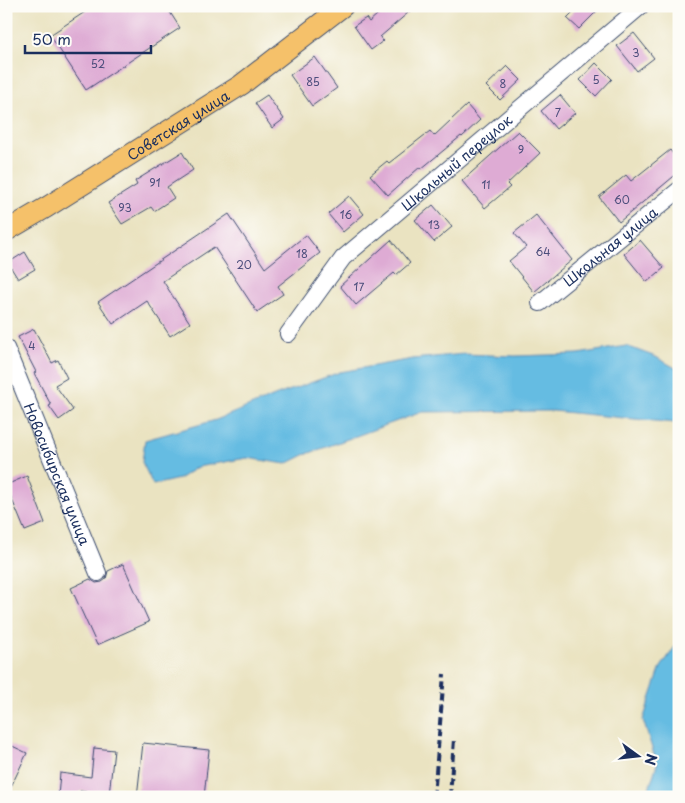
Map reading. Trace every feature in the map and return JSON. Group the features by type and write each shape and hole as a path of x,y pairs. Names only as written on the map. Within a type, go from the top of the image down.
{"main road":[{"name":"Советская улица","path":"6,231 241,85 343,6"}],"street":[{"name":"Школьный переулок","path":"288,334 343,258 641,6"},
{"name":"Школьная улица","path":"540,303 679,190"},
{"name":"Новосибирская улица","path":"6,348 98,573"}],"water":[{"path":"626,346 656,357 679,370 679,426 675,423 553,411 422,412 304,455 286,464 247,458 197,467 179,479 153,485 142,462 145,440 216,420 340,372 413,359 464,354 515,356 578,354"},
{"path":"679,641 679,797 643,797 648,792 657,764 643,720 661,667"}],"building":[{"path":"94,6 166,6 180,28 86,90 50,35"},
{"path":"387,6 416,6 380,37 383,41 371,50 354,26 366,18 369,22"},
{"path":"579,6 602,6 579,29 567,18"},
{"path":"634,33 654,58 637,71 617,46"},
{"path":"315,57 337,88 312,106 290,75"},
{"path":"596,63 612,79 596,96 580,80"},
{"path":"507,66 521,80 500,100 486,86"},
{"path":"267,95 284,119 272,128 255,103"},
{"path":"560,95 575,113 556,129 541,111"},
{"path":"467,105 480,120 462,137 421,169 420,167 388,195 370,175 387,161 389,163 430,131 434,136"},
{"path":"518,131 540,153 507,184 510,187 485,208 462,181"},
{"path":"670,150 679,161 679,172 619,222 599,197 626,175 631,181"},
{"path":"182,152 193,170 167,187 174,198 154,211 151,207 122,224 108,203 137,185 135,181"},
{"path":"349,196 364,214 343,232 328,214"},
{"path":"433,205 452,227 434,242 415,220"},
{"path":"229,214 265,268 306,235 320,253 278,286 283,294 257,312 214,247 163,281 190,323 170,336 147,301 113,324 98,302"},
{"path":"536,215 572,260 534,292 509,261 526,247 514,233"},
{"path":"391,240 410,263 396,275 394,273 356,305 340,286"},
{"path":"640,240 664,268 647,282 624,254"},
{"path":"25,252 35,269 18,279 8,263"},
{"path":"34,329 52,363 58,360 67,378 55,385 73,410 59,420 49,406 51,405 18,337"},
{"path":"27,476 45,523 25,531 6,485"},
{"path":"123,564 149,622 97,645 71,588 90,579 96,583 102,582 106,579 108,571"},
{"path":"6,743 27,753 6,797"},
{"path":"143,743 209,750 204,797 137,797"},
{"path":"94,748 114,750 109,795 80,791 79,797 58,797 60,773 91,777"}],"railway":[{"path":"434,797 444,674"},
{"path":"450,797 454,739"}]}
